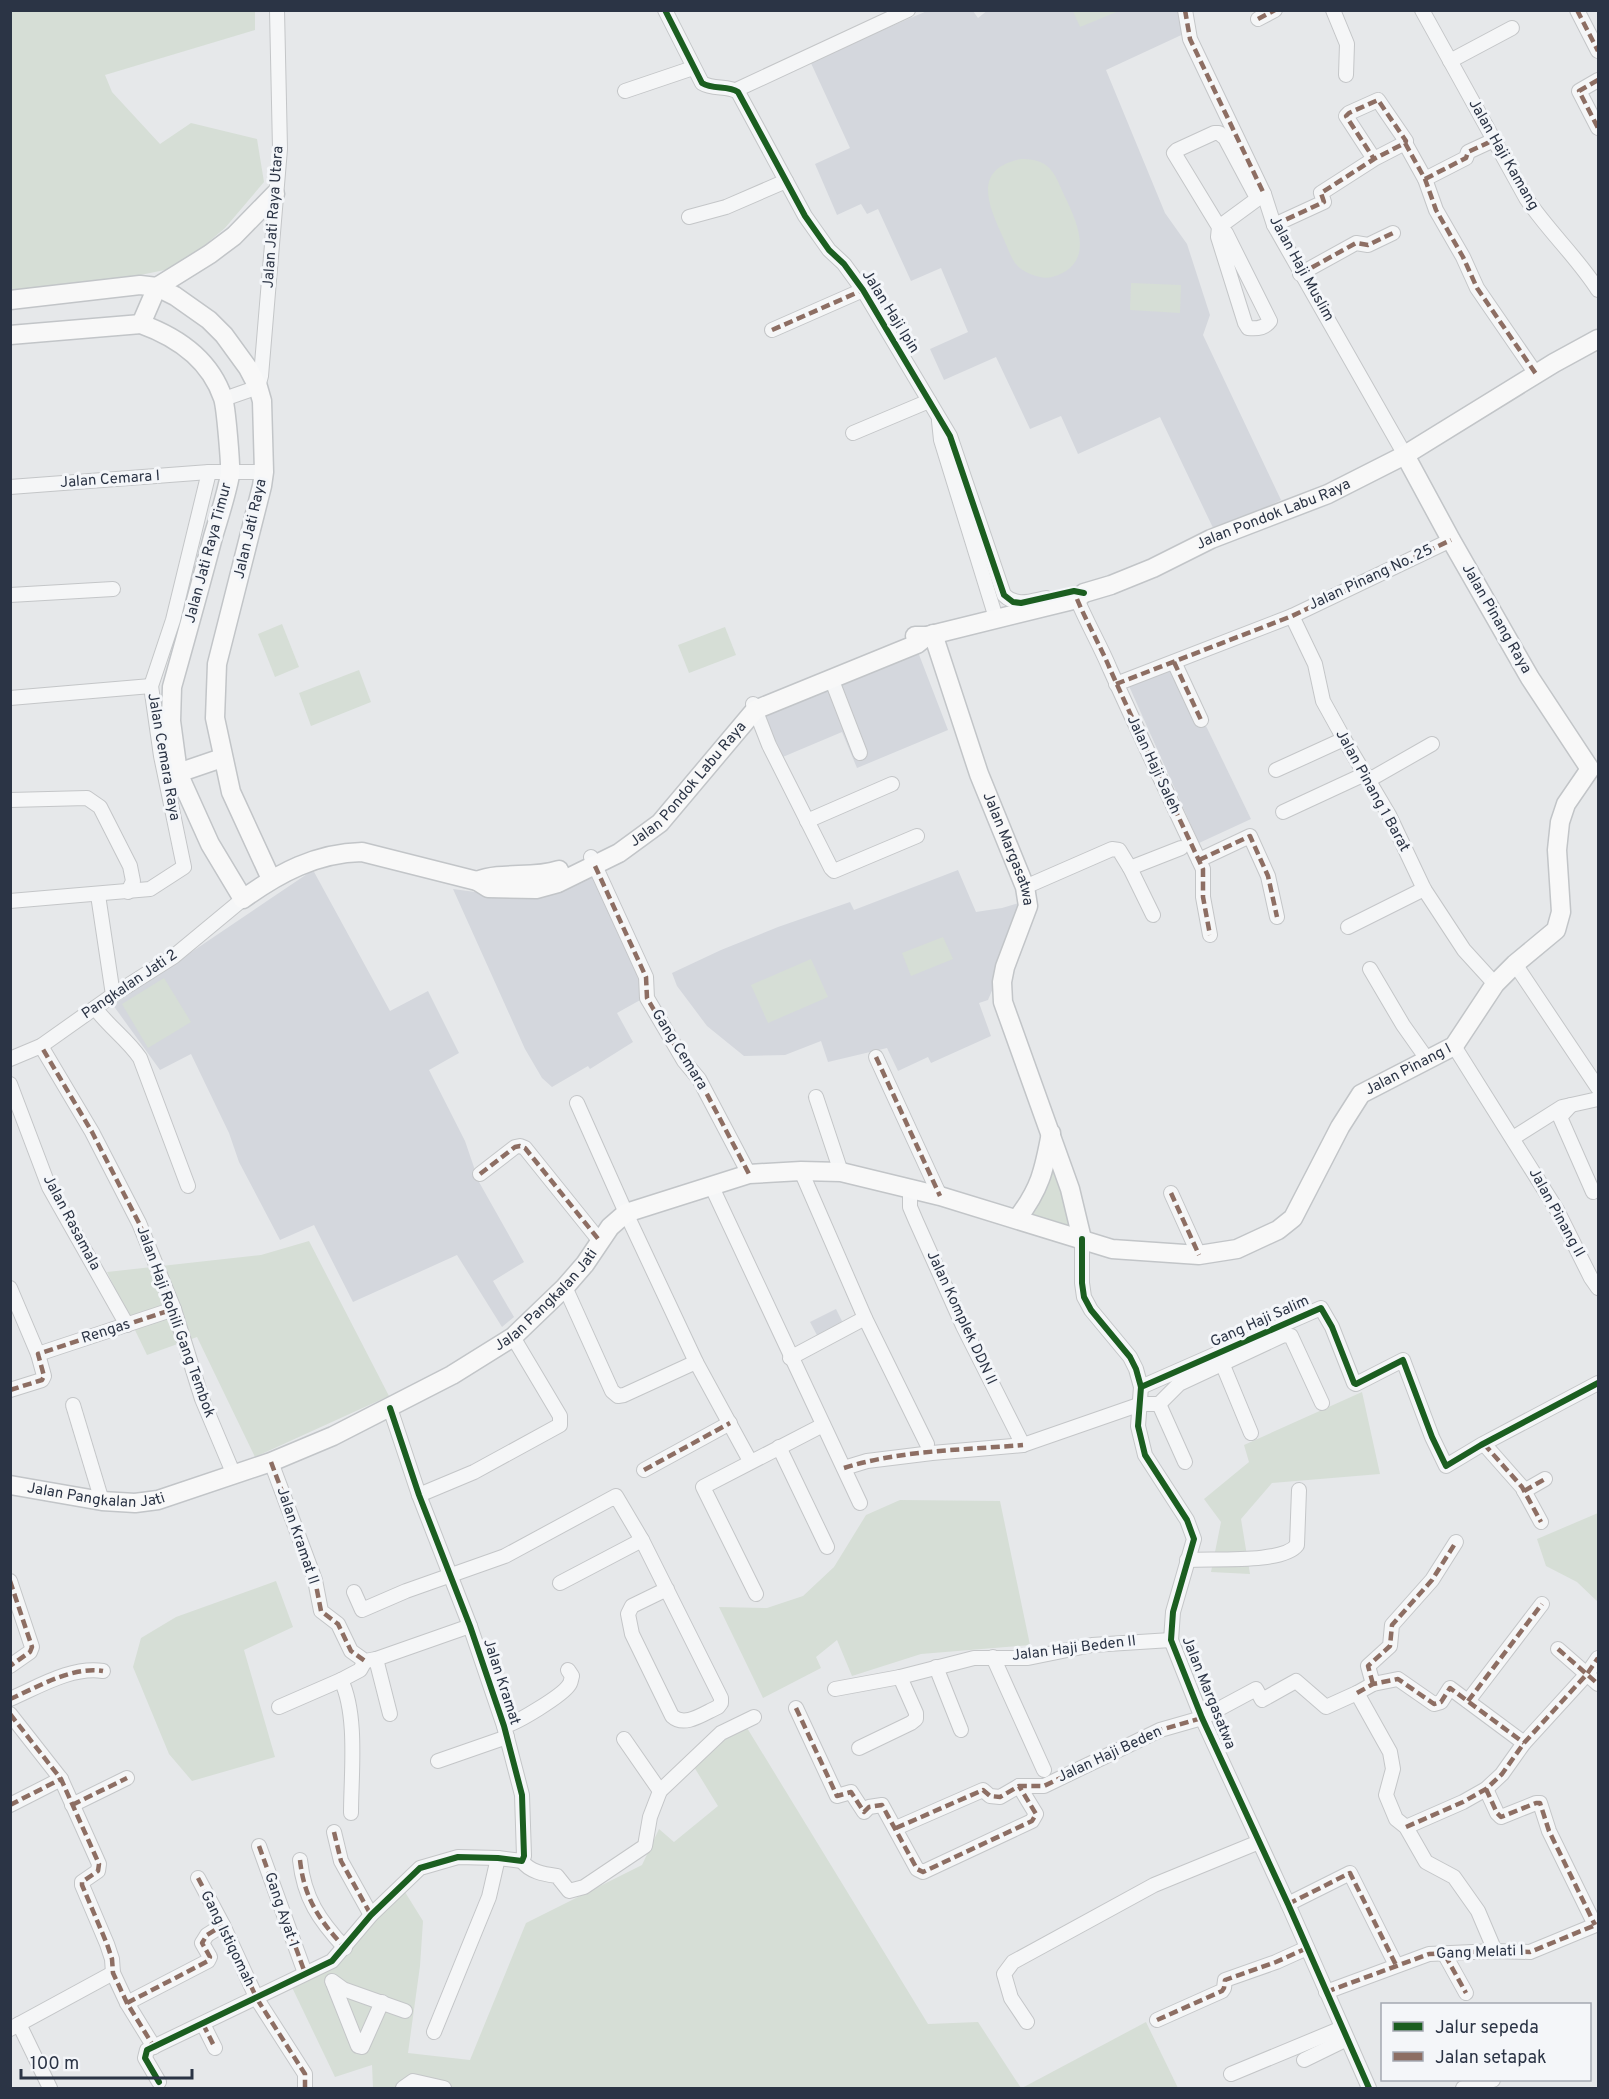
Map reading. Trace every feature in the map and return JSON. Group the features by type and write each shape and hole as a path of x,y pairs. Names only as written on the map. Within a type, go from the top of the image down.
{"main road":[{"path":"141,324 157,287 234,236 275,194"},
{"name":"Jalan Jati Raya","path":"10,300 140,285 157,287 193,307 224,335 237,351 258,387 262,401 264,472 259,501 217,664 215,718 231,792 270,879"},
{"name":"Jalan Jati Raya Timur","path":"10,335 141,324 160,330 192,352 205,366 224,399 230,473 172,687 171,721 178,773 210,844 243,899"},
{"name":"Jalan Pondok Labu Raya","path":"243,899 270,879 296,866 343,852 362,852 477,881 488,888 536,889 558,883 593,861 655,814 754,707 916,641 1080,596 1122,581 1211,539 1328,494 1397,459 1536,374 1599,339"},
{"name":"Jalan Pinang Raya","path":"1397,459 1414,471 1530,678 1594,766"},
{"name":"Jalan Margasatwa","path":"916,641 980,774 1025,887 1028,906 1005,967 1002,982 1003,1002 1070,1189 1082,1239"},
{"path":"178,773 222,758"},
{"name":"Jalan Pinang I","path":"1082,1239 1112,1249 1199,1255 1237,1249 1278,1230 1293,1218 1340,1127 1360,1094 1454,1046 1495,984 1556,930 1561,912 1557,850 1560,822 1566,804 1594,766"},
{"path":"1017,1219 1033,1198 1043,1174 1051,1133"},
{"name":"Jalan Pangkalan Jati","path":"10,1485 102,1501 135,1503 158,1500 271,1462 333,1436 452,1375 513,1337 565,1287 585,1264 599,1240 610,1227 628,1217 715,1195 749,1174 803,1175 841,1172 910,1196 940,1196 1082,1239"}],"street":[{"name":"Jalan Jati Raya Utara","path":"258,387 261,376 280,149 277,10"},
{"path":"665,10 693,68 705,85 736,90 908,10"},
{"name":"Jalan Haji Muslim","path":"1185,10 1190,39 1260,196 1300,274 1347,352 1397,459"},
{"path":"1258,19 1275,10"},
{"path":"1333,10 1347,44 1347,75"},
{"name":"Jalan Haji Kamang","path":"1422,10 1534,210 1574,255 1599,290"},
{"path":"1577,10 1599,51"},
{"path":"1450,62 1512,28"},
{"path":"625,91 693,68"},
{"path":"1599,80 1579,91 1599,128"},
{"name":"Jalan Haji Ipin","path":"736,90 819,236 852,273 939,419 940,440 974,530 1004,595 1012,602 1028,602 1074,591 1080,596"},
{"path":"1374,159 1364,140 1354,131 1346,116 1378,100 1406,141 1425,179 1436,210 1477,288 1536,374"},
{"path":"1219,227 1174,153 1214,133 1222,136 1260,196 1219,227 1218,237 1245,323 1248,328 1258,328 1268,324 1270,321 1226,233 1219,227"},
{"path":"1425,179 1466,158 1468,152 1494,140"},
{"path":"1274,225 1324,202 1321,193 1374,159 1405,143"},
{"path":"689,217 726,207 786,181"},
{"path":"1300,274 1356,243 1368,245 1393,233"},
{"path":"771,330 863,290"},
{"path":"224,399 258,387"},
{"path":"854,433 929,401"},
{"path":"209,472 264,472"},
{"name":"Jalan Cemara I","path":"10,487 209,472"},
{"name":"Jalan Cemara Raya","path":"10,901 150,889 184,867 161,756 151,686 173,620 209,472"},
{"name":"Jalan Haji Ipin","path":"974,530 996,618"},
{"name":"Jalan Pinang No. 25","path":"1116,684 1292,616 1451,540"},
{"path":"10,595 113,589"},
{"name":"Jalan Haji Saleh","path":"1080,596 1116,684 1203,869 1203,897 1210,935"},
{"name":"Jalan Pinang 1 Barat","path":"1292,616 1314,664 1323,700 1389,815 1424,889 1464,950 1495,984"},
{"path":"1174,662 1201,720"},
{"path":"824,678 860,753"},
{"path":"10,698 151,686"},
{"path":"754,707 769,745 834,872 917,836"},
{"path":"1276,770 1344,739"},
{"path":"1283,812 1367,777 1432,744"},
{"path":"807,821 892,784"},
{"path":"10,800 87,798 100,807 130,866 133,881 128,892"},
{"path":"1198,860 1250,836 1268,876 1278,917"},
{"path":"1130,868 1181,848"},
{"path":"1025,887 1112,849 1119,850 1152,915"},
{"name":"Gang Cemara","path":"593,861 646,977 647,998 684,1061 699,1079 749,1174"},
{"path":"1348,927 1424,889"},
{"path":"98,895 113,995"},
{"name":"Pangkalan Jati 2","path":"11,1059 40,1046 173,957 243,899"},
{"path":"1515,964 1599,1088"},
{"path":"1370,969 1403,1025 1427,1059"},
{"path":"95,1008 106,1022 129,1042 140,1058 188,1186"},
{"name":"Jalan Haji Rohili Gang Tembok","path":"40,1046 92,1132 139,1223 174,1310 202,1399 234,1475"},
{"name":"Jalan Pinang II","path":"1454,1046 1557,1210 1591,1278 1599,1288"},
{"path":"10,1050 11,1059"},
{"path":"876,1057 940,1196"},
{"name":"Jalan Rasamala","path":"10,1084 49,1186 127,1325"},
{"path":"816,1097 841,1172"},
{"path":"1513,1138 1562,1107 1599,1099"},
{"path":"577,1103 696,1362 750,1461"},
{"path":"1571,1106 1560,1117 1593,1192"},
{"path":"480,1174 515,1148 520,1146 525,1148 599,1240"},
{"path":"803,1175 865,1318 927,1444"},
{"path":"1171,1193 1199,1255"},
{"path":"715,1195 860,1503"},
{"name":"Jalan Komplek DDN II","path":"910,1196 963,1326 1023,1445"},
{"name":"Jalan Margasatwa","path":"1082,1239 1084,1297 1090,1310 1130,1357 1136,1369 1141,1388 1138,1426 1145,1455 1187,1520 1194,1539 1173,1612 1171,1640 1202,1718 1288,1904 1369,2088"},
{"path":"565,1287 612,1391 618,1396 696,1362"},
{"path":"10,1288 38,1354 44,1376 42,1380 10,1390"},
{"name":"Gang Haji Salim","path":"1141,1388 1322,1308 1354,1383 1403,1359 1432,1437 1446,1466 1484,1444"},
{"name":"Rengas","path":"38,1354 174,1310"},
{"path":"790,1358 865,1318"},
{"path":"844,1468 867,1461 1023,1445 1141,1404 1159,1404 1179,1384 1284,1335 1291,1336 1322,1403"},
{"path":"419,1495 474,1472 560,1425 560,1416 513,1337"},
{"path":"1222,1363 1251,1433"},
{"path":"1541,1522 1520,1490 1484,1444 1599,1383"},
{"path":"1159,1404 1185,1462"},
{"path":"73,1405 102,1501"},
{"name":"Jalan Kramat","path":"390,1408 419,1495 452,1575 505,1732 522,1795 524,1856 522,1861"},
{"path":"644,1470 729,1423"},
{"path":"756,1594 702,1489 704,1485 823,1425"},
{"path":"779,1447 827,1547"},
{"name":"Jalan Kramat II","path":"271,1462 315,1580 321,1611 338,1624 351,1652 371,1660"},
{"path":"1520,1490 1545,1479"},
{"path":"1187,1560 1254,1559 1291,1551 1297,1545 1299,1490"},
{"path":"354,1592 362,1610 505,1556 616,1496 642,1540 667,1589 721,1698 718,1707 684,1722 677,1721 672,1716 632,1634 628,1614 632,1605 667,1589"},
{"path":"560,1583 642,1540"},
{"path":"1373,1684 1368,1666 1390,1646 1392,1625 1432,1580 1456,1542"},
{"path":"10,1581 32,1647 30,1652 10,1666"},
{"path":"1468,1701 1542,1604"},
{"path":"279,1707 341,1680 360,1670 371,1660 470,1626"},
{"name":"Jalan Haji Beden II","path":"836,1689 900,1677 974,1658 1028,1658 1092,1645 1171,1640"},
{"path":"1558,1649 1599,1684"},
{"path":"993,1657 1044,1770"},
{"path":"1406,1827 1463,1802 1486,1789 1502,1774 1524,1743 1599,1658"},
{"path":"371,1660 390,1714"},
{"path":"936,1667 961,1730"},
{"path":"10,1699 76,1672 94,1669 103,1671"},
{"path":"438,1761 505,1732 569,1686 572,1676 568,1670"},
{"path":"859,1749 916,1719 916,1713 900,1677"},
{"path":"1495,1951 1478,1911 1454,1877 1426,1862 1406,1827 1396,1819 1386,1795 1393,1769 1390,1752 1357,1693 1373,1684 1398,1679 1434,1704 1441,1702 1450,1688 1524,1743"},
{"path":"341,1680 351,1728 351,1813"},
{"name":"Jalan Haji Beden","path":"896,1828 983,1790 990,1796 1000,1797 1019,1786 1044,1786 1160,1730 1202,1718 1256,1689 1263,1700 1296,1681 1326,1707 1357,1693"},
{"path":"796,1708 837,1796 851,1792 864,1812 869,1807 882,1805 917,1869 923,1872 1032,1821 1036,1814 1019,1786"},
{"path":"10,1714 61,1779 99,1864 98,1871 82,1882 82,1885 107,1944 113,1973 127,2003 154,2047"},
{"path":"159,2082 145,2058 147,2050 332,1961 371,1915 420,1868 458,1857 498,1858 522,1861 539,1873 557,1876 569,1891 584,1887 645,1846 650,1817 660,1791 721,1733 754,1717"},
{"path":"624,1739 660,1791"},
{"path":"72,1805 127,1778"},
{"path":"10,1805 61,1779"},
{"path":"1486,1789 1501,1817 1540,1803 1549,1831 1597,1925"},
{"path":"334,1832 341,1861 371,1915"},
{"path":"1027,2022 1011,1998 1004,1974 1013,1962 1154,1885 1259,1842"},
{"name":"Gang Ayat 1","path":"259,1846 304,1973"},
{"path":"434,2032 489,1897 498,1858"},
{"path":"300,1860 303,1882 316,1914 345,1947"},
{"path":"1288,1904 1350,1874 1396,1965"},
{"name":"Gang Istiqomah","path":"198,1878 223,1925 256,1999 305,2074 305,2088"},
{"path":"127,2003 208,1961 210,1957 202,1943 207,1935 223,1925"},
{"name":"Gang Melati I","path":"1326,1992 1429,1954 1530,1952 1597,1925"},
{"path":"1157,2020 1222,1991 1225,1980 1307,1948"},
{"path":"1445,1955 1466,1993"},
{"path":"324,1966 358,2046 362,2047 382,2002"},
{"path":"50,2088 15,2027 113,1973"},
{"path":"333,1983 405,2011"},
{"path":"203,2024 215,2048"},
{"path":"1304,2060 1345,2033"},
{"path":"1231,2074 1345,2033"},
{"path":"403,2088 413,2081 444,2088"},
{"path":"1463,2088 1486,2081"}],"shaded area":[{"path":"988,10 1189,11 1190,31 1106,70 1165,213 1187,244 1210,315 1203,335 1281,500 1215,532 1160,417 1078,454 1061,416 1030,429 996,357 944,380 930,349 968,332 941,268 911,281 878,209 867,214 861,204 837,215 815,164 850,148 810,61 927,11 973,11 978,18"},
{"path":"1119,10 1080,27 1073,11"},
{"path":"10,11 255,11 255,30 105,75 112,92 160,144 191,123 257,139 264,182 225,228 179,267 126,278 11,292"},
{"path":"1021,159 1041,162 1053,172 1078,231 1079,254 1074,263 1065,271 1052,277 1032,274 1015,263 992,210 988,188 990,178 1006,163"},
{"path":"1131,283 1181,285 1180,313 1130,310"},
{"path":"282,624 299,667 275,677 258,634"},
{"path":"725,627 736,655 689,673 678,645"},
{"path":"918,652 948,730 857,768 842,732 778,759 757,714"},
{"path":"1178,668 1251,819 1199,843 1129,686"},
{"path":"359,670 371,702 311,726 299,693"},
{"path":"313,870 390,1011 428,991 459,1053 429,1070 465,1141 479,1182 524,1262 493,1281 514,1317 502,1327 457,1255 353,1302 314,1225 280,1240 239,1162 229,1133 191,1054 160,1070 113,1005"},
{"path":"958,870 976,912 1025,901 1027,907 988,1000 979,1003 991,1036 931,1063 928,1057 898,1071 887,1048 828,1062 821,1041 785,1055 744,1056 707,1026 677,986 672,973 721,950 850,902 854,910"},
{"path":"597,874 637,959 642,999 617,1013 633,1042 590,1069 588,1066 552,1087 542,1078 525,1049 453,889 490,894"},
{"path":"943,937 953,959 911,976 902,953"},
{"path":"811,959 828,997 768,1023 751,985"},
{"path":"164,978 191,1022 148,1048 122,1004"},
{"path":"1053,1158 1073,1229 1028,1215"},
{"path":"309,1241 389,1396 255,1457 197,1337 147,1355 107,1272 261,1255"},
{"path":"836,1309 844,1325 818,1337 810,1322"},
{"path":"1362,1392 1380,1474 1272,1483 1241,1519 1250,1574 1211,1572 1221,1522 1204,1499 1249,1462 1244,1445"},
{"path":"900,1500 1000,1501 1030,1645 921,1654 852,1676 837,1640 816,1657 821,1668 763,1698 719,1607 767,1608 803,1596 834,1567 866,1515"},
{"path":"1598,1513 1598,1602 1577,1582 1546,1566 1537,1539"},
{"path":"276,1581 293,1627 244,1650 275,1757 192,1781 169,1754 133,1667 141,1638 176,1617"},
{"path":"741,1718 928,2024 978,2022 1021,2088 373,2088 372,2065 335,2077 288,1979 336,1955 400,1884 423,1921 420,1966 408,2053 470,2060 526,1923 642,1865 659,1829 674,1842 718,1806 691,1762"},
{"path":"1146,2022 1178,2088 1022,2088"}],"marked path":[{"path":"1185,10 1190,39 1264,194"},
{"path":"1258,19 1275,10"},
{"path":"1577,10 1598,51"},
{"path":"1598,80 1579,91 1598,128"},
{"path":"1274,225 1324,202 1321,193 1374,159 1405,143 1406,141 1378,100 1346,116 1374,159"},
{"path":"1425,179 1466,158 1468,152 1494,140"},
{"path":"1405,143 1425,179 1436,210 1463,257 1477,288 1536,374"},
{"path":"1300,274 1356,243 1368,245 1393,233"},
{"path":"772,330 863,290"},
{"path":"1116,684 1292,616 1451,540"},
{"path":"1077,599 1203,869 1203,897 1210,935"},
{"path":"1174,662 1201,720"},
{"path":"1199,860 1250,836 1268,876 1277,917"},
{"path":"595,866 646,977 647,998 684,1061 699,1079 749,1174"},
{"path":"10,1390 42,1380 44,1376 38,1354 174,1309 139,1223 92,1132 41,1046"},
{"path":"876,1057 940,1196"},
{"path":"480,1174 515,1147 525,1148 599,1240"},
{"path":"1171,1193 1199,1255"},
{"path":"644,1470 730,1423"},
{"path":"1484,1444 1522,1487 1541,1522"},
{"path":"844,1468 910,1454 1023,1445"},
{"path":"271,1462 315,1580 321,1611 338,1624 351,1651 365,1661"},
{"path":"1524,1491 1545,1479"},
{"path":"1373,1684 1368,1666 1390,1646 1392,1625 1432,1580 1456,1542"},
{"path":"10,1581 32,1647 30,1652 10,1666"},
{"path":"1468,1701 1542,1604"},
{"path":"1558,1649 1598,1684"},
{"path":"1406,1827 1463,1802 1486,1789 1502,1774 1524,1743 1587,1674 1598,1658"},
{"path":"10,1699 67,1674 91,1670 103,1671"},
{"path":"1357,1693 1373,1684 1398,1679 1434,1704 1441,1702 1450,1688 1524,1743"},
{"path":"796,1708 837,1796 851,1792 864,1812 869,1807 882,1805 917,1869 923,1872 1032,1821 1036,1814 1019,1786"},
{"path":"10,1714 61,1779 99,1864 98,1871 82,1882 82,1885 107,1944 112,1959 113,1973 127,2003 154,2047"},
{"path":"896,1828 983,1790 990,1796 1000,1797 1019,1786 1044,1786 1160,1730 1202,1718"},
{"path":"72,1805 127,1778"},
{"path":"10,1805 61,1779"},
{"path":"1486,1789 1501,1817 1540,1803 1549,1831 1595,1925"},
{"path":"334,1832 341,1861 371,1915"},
{"path":"259,1846 305,1973"},
{"path":"300,1860 305,1886 314,1908 345,1948"},
{"path":"1288,1904 1350,1873 1396,1965"},
{"path":"198,1878 223,1925 257,1999 305,2074 305,2088"},
{"path":"1326,1992 1429,1954 1530,1952 1598,1924"},
{"path":"127,2003 208,1961 210,1957 202,1943 207,1935 223,1925"},
{"path":"1157,2020 1222,1991 1225,1980 1307,1948"},
{"path":"1445,1955 1466,1993"},
{"path":"203,2024 215,2048"}],"cycle path":[{"path":"665,10 702,83 738,92 805,216 829,250 844,264 863,290 950,436 1004,595 1013,602 1021,603 1074,591 1084,593"},
{"path":"1082,1239 1084,1297 1091,1310 1130,1357 1136,1369 1141,1387 1138,1426 1145,1455 1187,1520 1194,1539 1173,1612 1171,1640 1202,1718 1288,1904 1369,2088"},
{"path":"1141,1387 1321,1308 1332,1327 1354,1383 1403,1360 1432,1437 1446,1466 1598,1383"},
{"path":"159,2082 145,2058 147,2050 332,1961 371,1915 420,1868 458,1857 522,1861 524,1856 522,1795 504,1726 470,1626 419,1495 390,1408"}]}
